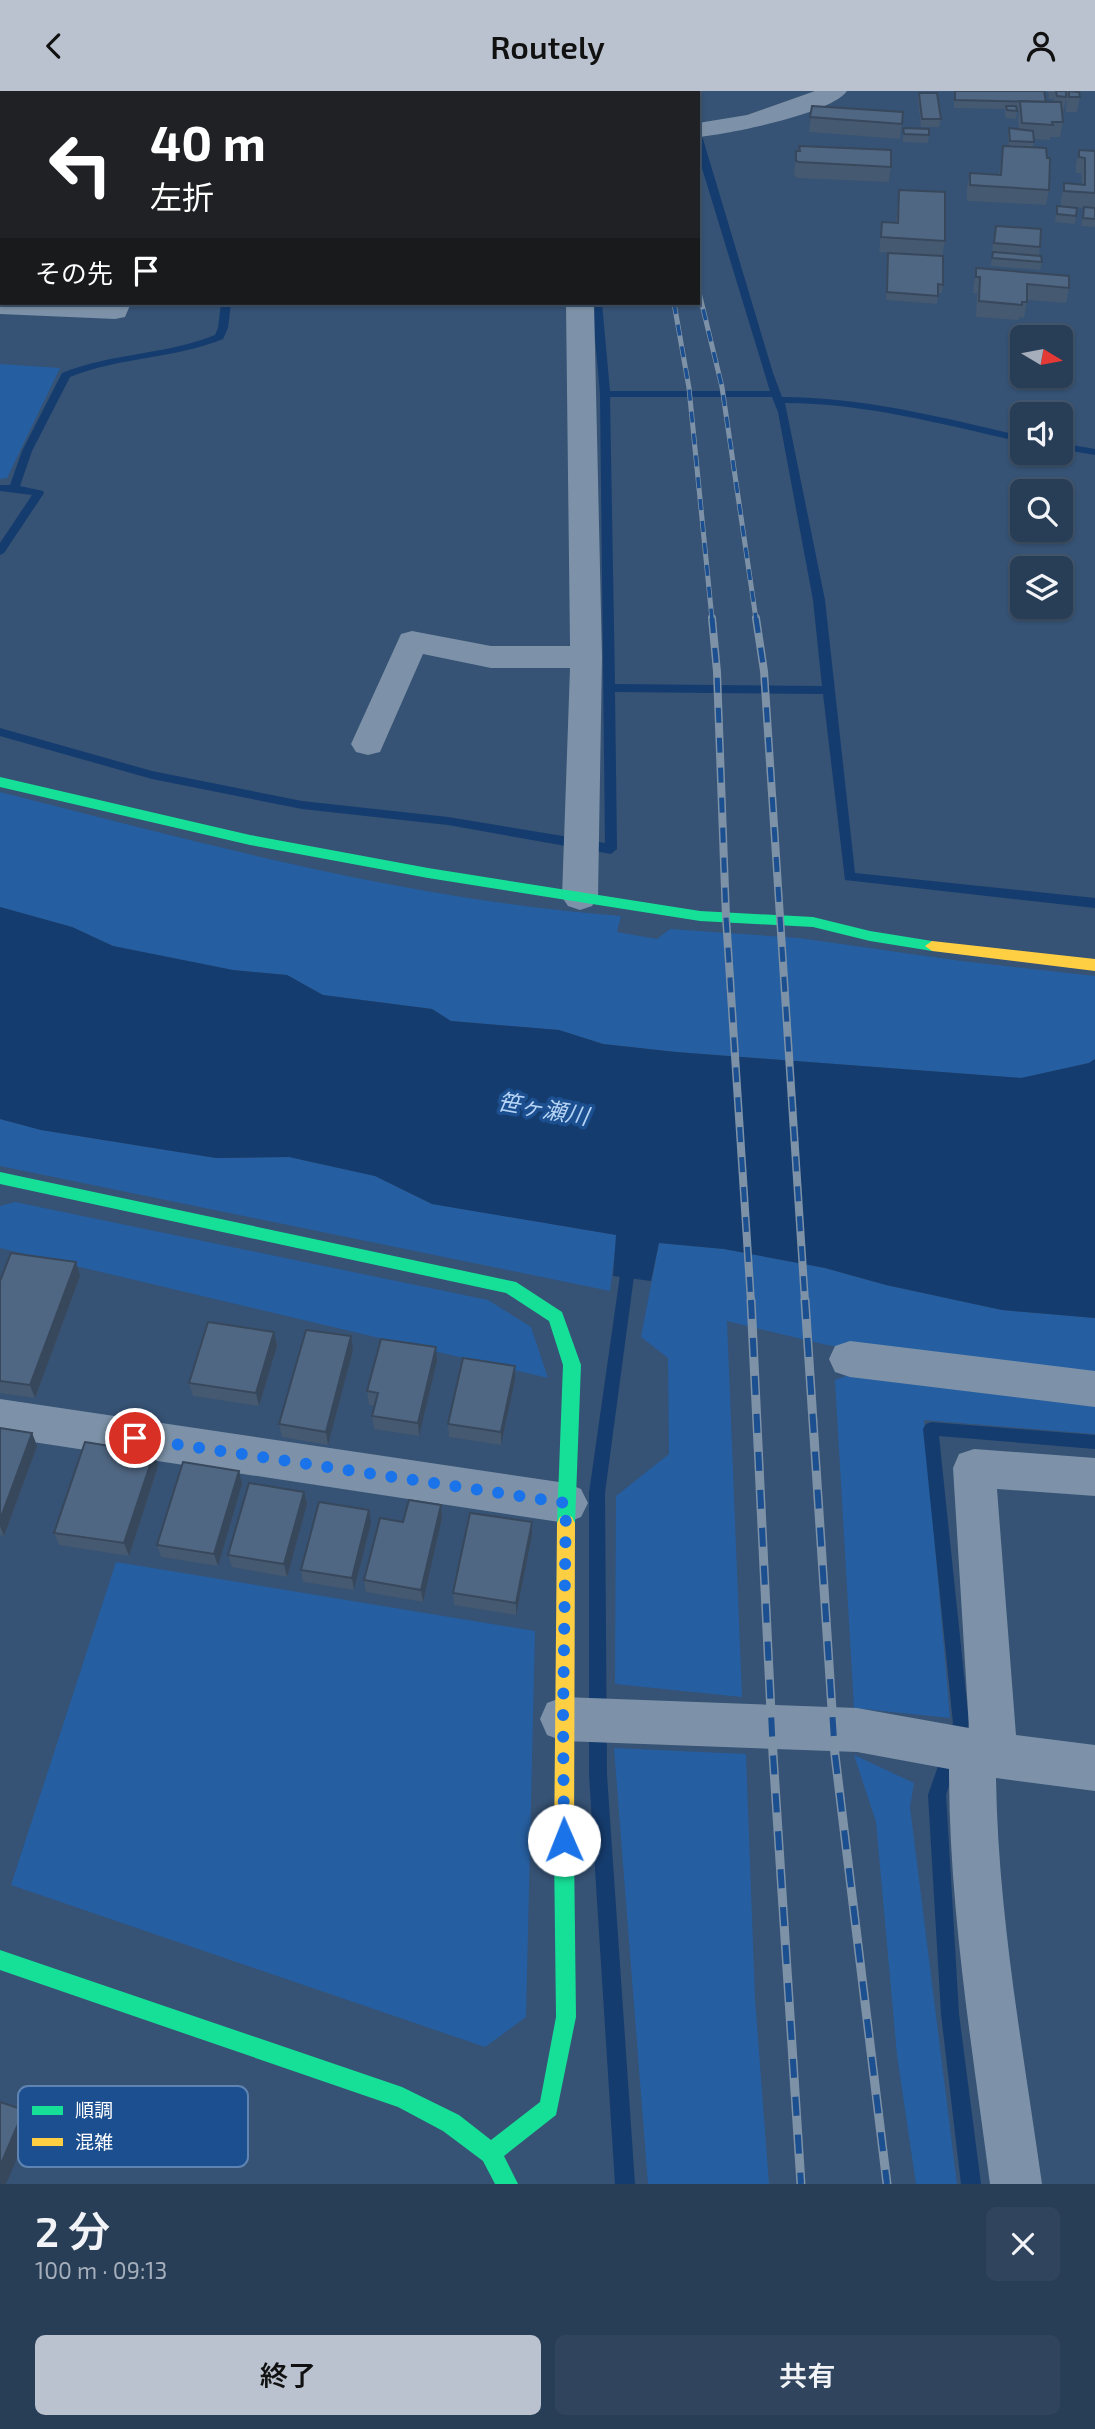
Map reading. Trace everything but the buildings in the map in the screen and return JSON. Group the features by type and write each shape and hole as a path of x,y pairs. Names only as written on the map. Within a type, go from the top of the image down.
{"street":[{"path":"701,130 734,126 773,116 835,91"},
{"path":"0,306 115,311 116,305"},
{"path":"580,305 586,657 580,897"},
{"path":"368,744 412,641 491,657 586,657"},
{"path":"0,782 250,840 428,873 700,916 813,922 870,936 966,951 1095,965"},
{"path":"0,1178 510,1287 556,1317 572,1365 566,1503 584,1719 566,2017 550,2108 491,2153"},
{"path":"850,1359 1095,1389"},
{"path":"0,1418 566,1503"},
{"path":"1016,2184 981,1924 967,1750 974,1468 1095,1476"},
{"path":"584,1719 857,1730 967,1750 1095,1768"},
{"path":"0,1960 402,2098 451,2123 491,2153 507,2184"}],"shaded area":[{"path":"0,364 60,368 7,478 0,479"},
{"path":"0,792 308,868 464,897 621,916 617,932 657,939 670,929 799,938 961,961 1095,976 1095,1059 1089,1063 1022,1078 603,1044 559,1030 451,1021 432,1009 323,995 287,975 233,970 113,946 72,927 0,907"},
{"path":"0,1119 41,1130 216,1158 289,1157 375,1176 432,1204 617,1235 610,1291 0,1166"},
{"path":"15,1202 488,1300 531,1327 548,1378 0,1248 0,1206"},
{"path":"659,1243 724,1249 825,1268 886,1285 1002,1310 1095,1318 1095,1379 827,1345 727,1321 742,1697 615,1684 616,1496 669,1454 668,1358 641,1337"},
{"path":"866,1369 1095,1399 1095,1434 924,1420 950,1718 854,1708 835,1380"},
{"path":"116,1562 535,1631 526,2017 485,2047 11,1885"},
{"path":"614,1748 746,1754 755,1999 769,2184 648,2184"},
{"path":"854,1755 914,1783 910,1807 957,2184 916,2184 897,2055 876,1822"}],"water":[{"name":"笹ヶ瀬川","path":"0,907 72,927 113,946 233,970 287,975 323,995 432,1009 451,1021 559,1030 603,1044 1021,1078 1089,1063 1095,1059 1095,1318 1002,1310 886,1285 825,1268 724,1249 659,1243 651,1281 613,1276 616,1235 432,1204 375,1176 289,1157 216,1158 41,1130 0,1119"}],"waterway":[{"path":"700,146 778,400"},
{"path":"14,488 27,451 66,375 86,367 199,345 219,337 226,305"},
{"path":"597,305 605,394"},
{"path":"0,732 152,775 302,805 448,821 611,849 605,394"},
{"path":"605,394 775,394"},
{"path":"778,400 808,400 910,414 1010,436"},
{"path":"778,400 783,412 819,600 829,690"},
{"path":"1073,448 1095,452"},
{"path":"0,488 14,488"},
{"path":"0,551 39,493 14,488"},
{"path":"609,688 829,690"},
{"path":"829,690 849,877 1095,903"},
{"path":"625,2184 598,1775 597,1493 629,1261"},
{"path":"971,2184 950,2014 937,1795 961,1723 931,1429 1095,1442"}],"railway":[{"path":"700,296 722,387 756,619"},
{"path":"674,305 689,388 712,619"},
{"path":"712,618 717,672 726,917 751,1302"},
{"path":"756,618 764,671 805,1302"},
{"path":"751,1300 773,1754 801,2184"},
{"path":"805,1300 835,1755 887,2184"}],"traffic: fast":[{"path":"0,782 250,840 428,873 700,916 813,922 870,936 932,946"},
{"path":"0,1178 510,1287 556,1317 572,1365 566,1523"},
{"path":"491,2153 549,2108 566,2017 564,1850"},
{"path":"0,1960 402,2098 451,2123 491,2153 507,2184"}],"traffic: slow":[{"path":"932,946 1095,965"},
{"path":"564,1850 566,1523"}],"route":[{"path":"135,1438 566,1503 564,1840"}]}
